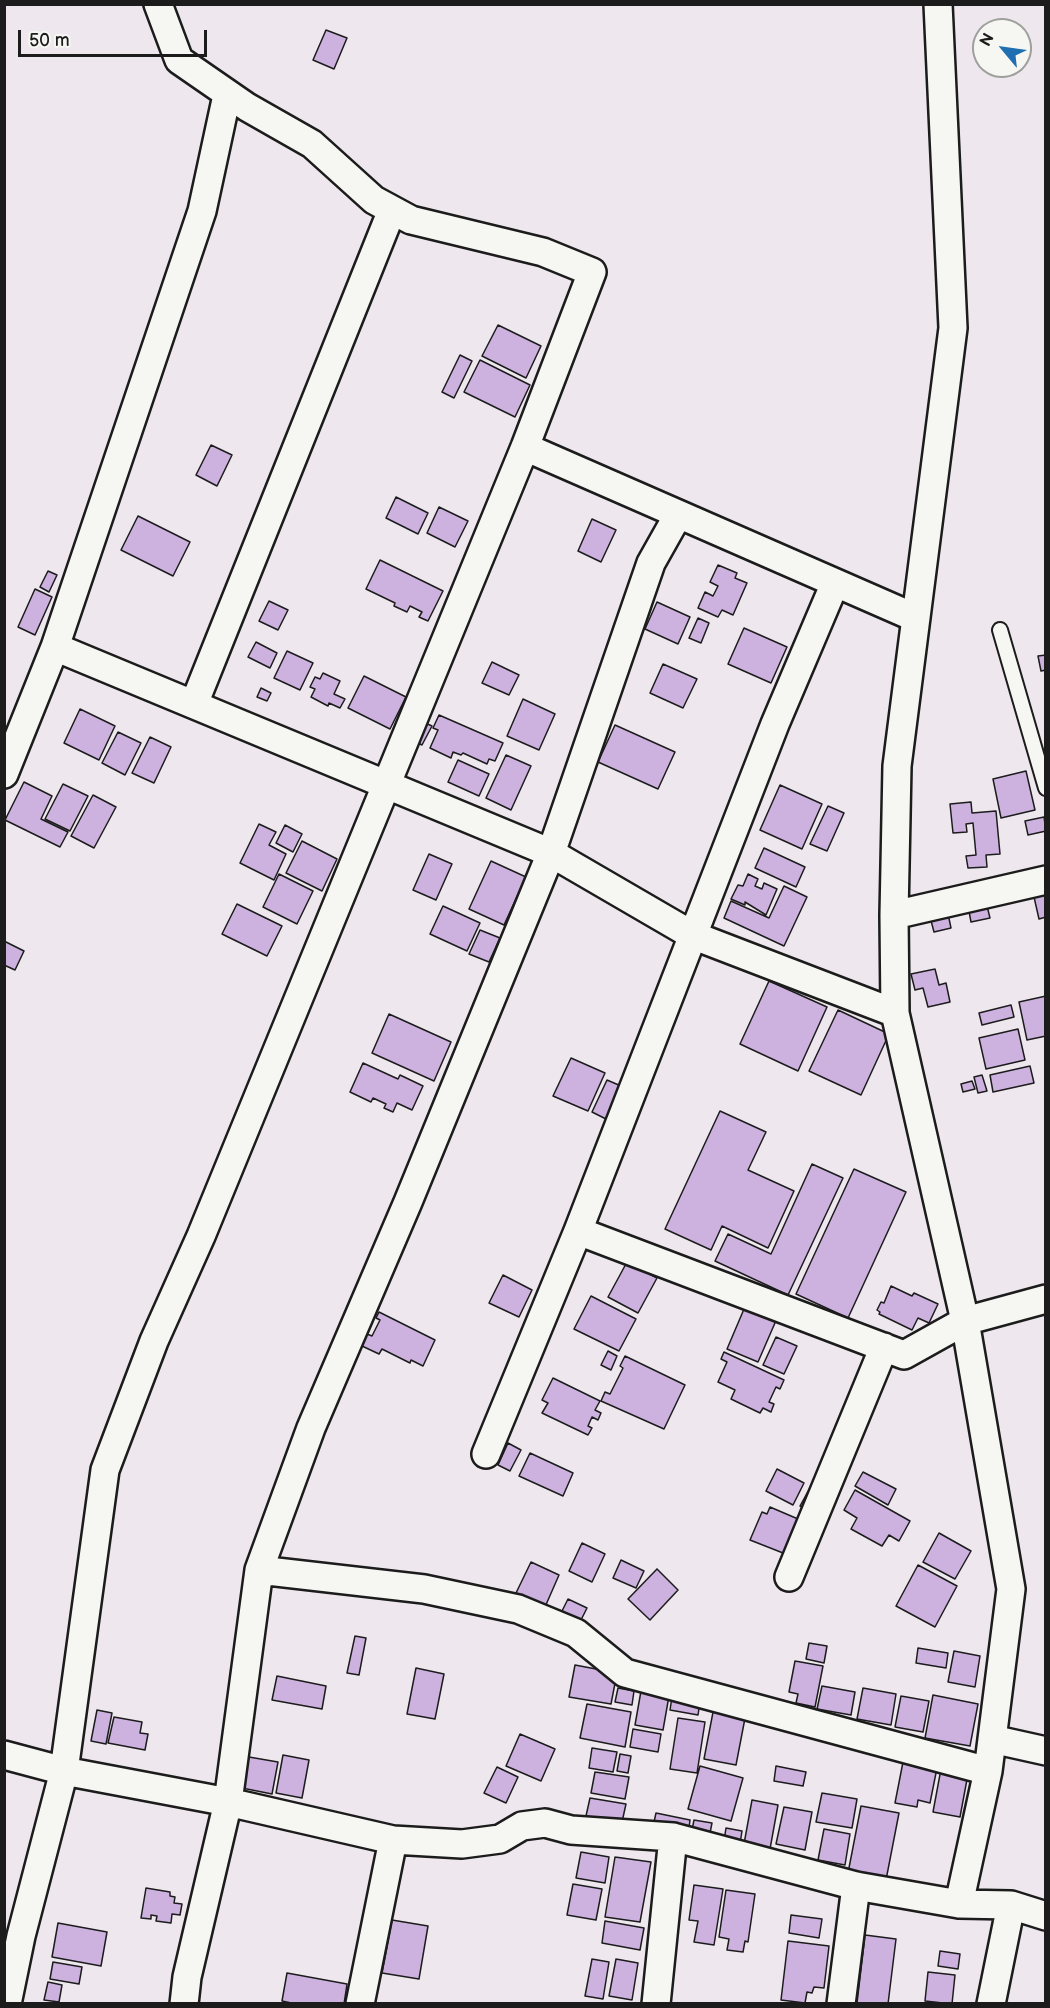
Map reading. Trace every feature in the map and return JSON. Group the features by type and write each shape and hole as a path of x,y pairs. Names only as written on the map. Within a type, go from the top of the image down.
{"street":[{"path":"7,2004 21,1936 64,1772 105,1470 154,1341 201,1236 525,447 592,272 543,252 411,220 374,200 312,144 227,95 178,60 158,4"},
{"path":"938,4 953,328 897,766 895,1013 965,1321 1011,1589 988,1771 959,1904"},
{"path":"4,774 55,647 202,211 227,95"},
{"path":"194,704 392,210"},
{"path":"525,447 916,618"},
{"path":"184,2004 187,1977 228,1802 259,1570 311,1428 408,1202 551,853 651,563 678,515"},
{"path":"486,1455 578,1231 774,724 835,583"},
{"path":"55,647 551,853 692,935 895,1013"},
{"path":"894,915 1046,880"},
{"path":"578,1231 904,1355 965,1321 1046,1299"},
{"path":"789,1577 884,1347"},
{"path":"259,1570 424,1589 518,1609 576,1633 624,1673 988,1771"},
{"path":"992,1739 1046,1751"},
{"path":"4,1755 64,1772 228,1802 393,1840 462,1844 500,1839 522,1826 544,1823 571,1830 673,1837 856,1886 959,1904 1011,1905 1046,1916"},
{"path":"656,2004 673,1837"},
{"path":"360,2004 393,1840"},
{"path":"841,2004 856,1886"},
{"path":"991,2004 1011,1905"}],"lane":[{"path":"1000,630 1046,788"}],"building":[{"path":"326,30 347,38 334,69 313,60"},
{"path":"498,325 541,346 526,378 482,356"},
{"path":"460,355 472,361 454,398 442,392"},
{"path":"480,360 530,385 515,417 464,392"},
{"path":"211,445 232,455 217,486 196,475"},
{"path":"396,497 428,513 418,534 386,518"},
{"path":"439,507 468,521 455,547 427,533"},
{"path":"138,516 190,542 173,576 121,550"},
{"path":"592,519 616,530 601,562 578,551"},
{"path":"380,560 443,591 428,621 419,617 422,612 410,606 407,612 394,606 395,603 366,589"},
{"path":"718,565 737,573 735,578 747,583 733,615 722,610 718,617 698,608 705,592 713,596 718,586 710,582"},
{"path":"48,571 57,575 49,592 40,587"},
{"path":"35,589 52,597 35,635 18,627"},
{"path":"269,601 288,610 278,630 259,621"},
{"path":"657,602 690,617 678,644 645,629"},
{"path":"698,618 709,623 701,643 689,638"},
{"path":"744,628 787,647 771,683 728,664"},
{"path":"256,642 277,653 270,668 248,657"},
{"path":"287,651 313,663 300,690 274,678"},
{"path":"1046,655 1046,670 1041,671 1038,656"},
{"path":"492,662 519,675 509,695 482,683"},
{"path":"663,664 697,679 683,708 650,693"},
{"path":"323,673 340,681 334,694 345,699 340,708 329,703 328,706 311,697 315,689 310,687 315,677 320,679"},
{"path":"364,676 406,697 390,729 348,708"},
{"path":"261,688 271,693 267,701 257,697"},
{"path":"523,699 555,714 539,750 507,736"},
{"path":"80,709 115,726 99,760 64,743"},
{"path":"439,715 503,743 495,761 489,759 487,764 463,753 461,755 453,752 451,758 430,748 438,730 433,728"},
{"path":"423,722 432,726 422,745 414,741"},
{"path":"615,725 675,752 658,789 598,762"},
{"path":"118,732 141,743 125,775 102,763"},
{"path":"150,737 171,747 154,783 132,773"},
{"path":"506,755 531,766 511,810 486,798"},
{"path":"458,760 489,774 479,796 448,782"},
{"path":"1026,771 1035,810 1001,818 993,779"},
{"path":"24,782 52,796 41,819 68,832 60,847 5,820"},
{"path":"63,784 88,796 70,831 45,819"},
{"path":"780,785 822,804 802,849 760,830"},
{"path":"93,795 116,807 94,848 71,836"},
{"path":"971,802 972,813 996,811 1000,854 986,855 987,867 968,868 966,856 976,855 973,823 966,824 967,832 953,833 950,804"},
{"path":"828,806 844,813 827,851 810,844"},
{"path":"1044,817 1046,831 1028,835 1025,821"},
{"path":"259,824 276,832 269,845 286,854 274,880 240,863"},
{"path":"285,825 302,834 293,852 276,843"},
{"path":"302,841 337,859 322,891 286,873"},
{"path":"764,848 805,867 796,887 755,868"},
{"path":"429,854 452,864 436,900 413,890"},
{"path":"491,861 526,877 504,925 469,909"},
{"path":"279,874 313,891 297,924 263,907"},
{"path":"748,874 758,879 755,886 762,889 764,883 777,889 766,915 745,902 745,905 731,899 738,885 743,886"},
{"path":"784,886 807,897 784,946 724,918 731,901 769,918"},
{"path":"1046,895 1046,917 1039,919 1034,897"},
{"path":"986,902 990,918 971,922 968,906"},
{"path":"237,904 282,926 267,956 222,934"},
{"path":"443,906 480,923 467,951 430,934"},
{"path":"947,909 951,928 934,932 929,913"},
{"path":"480,930 500,938 489,962 469,954"},
{"path":"4,941 24,951 15,970 4,965"},
{"path":"935,969 939,985 946,983 950,1002 928,1007 923,988 915,990 911,974"},
{"path":"769,981 827,1007 798,1071 740,1044"},
{"path":"1046,996 1046,1036 1027,1040 1019,1002"},
{"path":"1011,1005 1014,1017 982,1025 979,1013"},
{"path":"838,1010 889,1034 861,1095 809,1071"},
{"path":"389,1014 451,1042 434,1081 372,1053"},
{"path":"1018,1029 1025,1060 986,1069 979,1038"},
{"path":"571,1058 605,1073 588,1111 553,1096"},
{"path":"363,1063 398,1079 400,1075 423,1086 412,1110 397,1103 393,1112 384,1108 386,1104 373,1098 371,1102 350,1092"},
{"path":"1030,1066 1034,1083 993,1092 990,1075"},
{"path":"982,1075 987,1091 978,1093 974,1077"},
{"path":"607,1080 621,1086 606,1119 592,1112"},
{"path":"972,1081 975,1089 963,1092 961,1084"},
{"path":"720,1111 766,1132 748,1170 794,1191 768,1248 722,1226 711,1250 665,1229"},
{"path":"812,1164 843,1178 788,1295 715,1261 728,1234 771,1254"},
{"path":"854,1169 906,1192 848,1318 796,1294"},
{"path":"627,1262 657,1278 638,1313 608,1297"},
{"path":"503,1275 532,1290 519,1317 489,1303"},
{"path":"891,1286 912,1296 914,1293 938,1304 929,1323 918,1318 912,1330 879,1314 877,1310 881,1302 884,1303"},
{"path":"591,1296 636,1319 619,1351 574,1329"},
{"path":"747,1302 778,1316 758,1362 727,1349"},
{"path":"379,1312 435,1340 423,1366 411,1360 410,1363 382,1349 379,1354 362,1346 367,1334 372,1336 380,1320 376,1318"},
{"path":"776,1337 797,1346 784,1374 763,1365"},
{"path":"608,1351 617,1356 611,1370 601,1365"},
{"path":"724,1352 784,1380 780,1389 776,1387 769,1402 774,1404 771,1412 763,1408 760,1413 731,1399 735,1390 718,1382 727,1362 721,1359"},
{"path":"625,1356 685,1385 664,1429 601,1401 605,1392 610,1394 623,1368 620,1366"},
{"path":"553,1378 600,1401 595,1410 601,1413 598,1420 592,1417 588,1426 592,1428 588,1435 542,1413 548,1403 542,1400"},
{"path":"508,1443 521,1450 510,1471 498,1465"},
{"path":"530,1453 573,1473 563,1496 519,1476"},
{"path":"777,1469 804,1483 793,1505 766,1491"},
{"path":"863,1472 896,1489 888,1505 855,1486"},
{"path":"811,1486 821,1491 810,1511 800,1506"},
{"path":"855,1490 910,1521 899,1541 889,1535 882,1546 851,1529 857,1518 844,1510"},
{"path":"770,1507 805,1522 792,1554 785,1551 783,1553 750,1540 762,1512 767,1514"},
{"path":"939,1533 971,1551 955,1579 923,1562"},
{"path":"582,1543 605,1554 592,1582 569,1571"},
{"path":"621,1560 644,1571 636,1588 613,1578"},
{"path":"531,1562 559,1575 545,1607 516,1593"},
{"path":"918,1565 957,1586 935,1627 896,1606"},
{"path":"657,1569 678,1590 650,1620 628,1599"},
{"path":"568,1599 587,1608 581,1620 562,1611"},
{"path":"355,1636 366,1638 359,1675 347,1673"},
{"path":"809,1643 827,1646 824,1663 806,1659"},
{"path":"918,1648 948,1653 946,1668 916,1663"},
{"path":"954,1651 980,1656 975,1687 948,1682"},
{"path":"795,1661 823,1666 815,1707 796,1703 798,1694 789,1692"},
{"path":"575,1665 617,1673 611,1704 569,1697"},
{"path":"416,1668 444,1674 435,1719 407,1714"},
{"path":"277,1676 326,1686 322,1709 272,1700"},
{"path":"822,1686 855,1692 851,1715 817,1709"},
{"path":"618,1688 634,1691 632,1705 615,1702"},
{"path":"863,1688 896,1694 891,1725 857,1719"},
{"path":"641,1691 669,1696 663,1730 635,1725"},
{"path":"933,1695 978,1704 970,1746 925,1738"},
{"path":"901,1696 929,1701 923,1732 895,1727"},
{"path":"672,1697 700,1702 698,1715 670,1710"},
{"path":"587,1704 631,1712 625,1747 580,1738"},
{"path":"714,1707 746,1713 736,1765 704,1759"},
{"path":"97,1710 112,1713 106,1744 91,1741"},
{"path":"114,1717 142,1722 140,1733 148,1734 145,1750 108,1743"},
{"path":"678,1718 705,1722 697,1773 670,1769"},
{"path":"633,1729 661,1734 658,1752 630,1747"},
{"path":"520,1734 555,1749 541,1781 506,1766"},
{"path":"592,1748 617,1752 613,1772 589,1768"},
{"path":"620,1754 631,1756 628,1773 617,1771"},
{"path":"283,1755 309,1760 302,1798 276,1793"},
{"path":"249,1757 278,1762 272,1794 242,1788"},
{"path":"903,1762 937,1768 930,1803 918,1800 917,1807 895,1803"},
{"path":"700,1766 743,1778 731,1821 688,1809"},
{"path":"776,1766 806,1772 803,1786 774,1781"},
{"path":"497,1767 518,1777 506,1803 484,1793"},
{"path":"941,1769 968,1774 960,1817 933,1812"},
{"path":"595,1772 629,1777 625,1799 591,1793"},
{"path":"822,1793 857,1799 852,1828 816,1822"},
{"path":"590,1798 626,1804 622,1822 586,1816"},
{"path":"752,1800 778,1805 770,1849 744,1844"},
{"path":"861,1806 899,1813 886,1880 848,1873"},
{"path":"784,1807 812,1812 805,1850 776,1844"},
{"path":"656,1813 690,1820 689,1828 654,1822"},
{"path":"694,1820 712,1823 709,1838 691,1835"},
{"path":"726,1828 742,1831 740,1844 724,1841"},
{"path":"824,1829 850,1834 845,1865 818,1860"},
{"path":"581,1852 609,1857 605,1883 576,1878"},
{"path":"615,1857 651,1862 640,1922 605,1917"},
{"path":"573,1884 602,1889 596,1920 567,1915"},
{"path":"694,1885 723,1889 714,1945 694,1942 698,1921 689,1920"},
{"path":"146,1888 170,1892 170,1896 175,1897 174,1903 182,1904 180,1915 172,1914 171,1923 156,1921 157,1916 151,1915 151,1919 141,1918"},
{"path":"726,1890 755,1894 748,1942 745,1941 743,1952 727,1950 729,1939 719,1937"},
{"path":"791,1915 822,1919 819,1938 789,1933"},
{"path":"392,1920 428,1926 419,1979 382,1973"},
{"path":"605,1921 644,1928 640,1950 602,1943"},
{"path":"58,1923 107,1932 101,1966 52,1957"},
{"path":"865,1935 896,1939 888,2004 857,2003"},
{"path":"788,1941 829,1946 824,1988 814,1987 812,1993 807,1992 805,2003 781,2000"},
{"path":"940,1951 960,1954 958,1969 938,1966"},
{"path":"592,1959 609,1962 603,1999 585,1996"},
{"path":"616,1959 638,1963 632,2000 609,1996"},
{"path":"53,1962 82,1967 79,1984 50,1979"},
{"path":"928,1972 955,1975 952,2004 925,2001"},
{"path":"287,1973 347,1984 344,2004 296,2004 282,2001"},
{"path":"48,1982 62,1985 59,2002 44,2000"}]}
